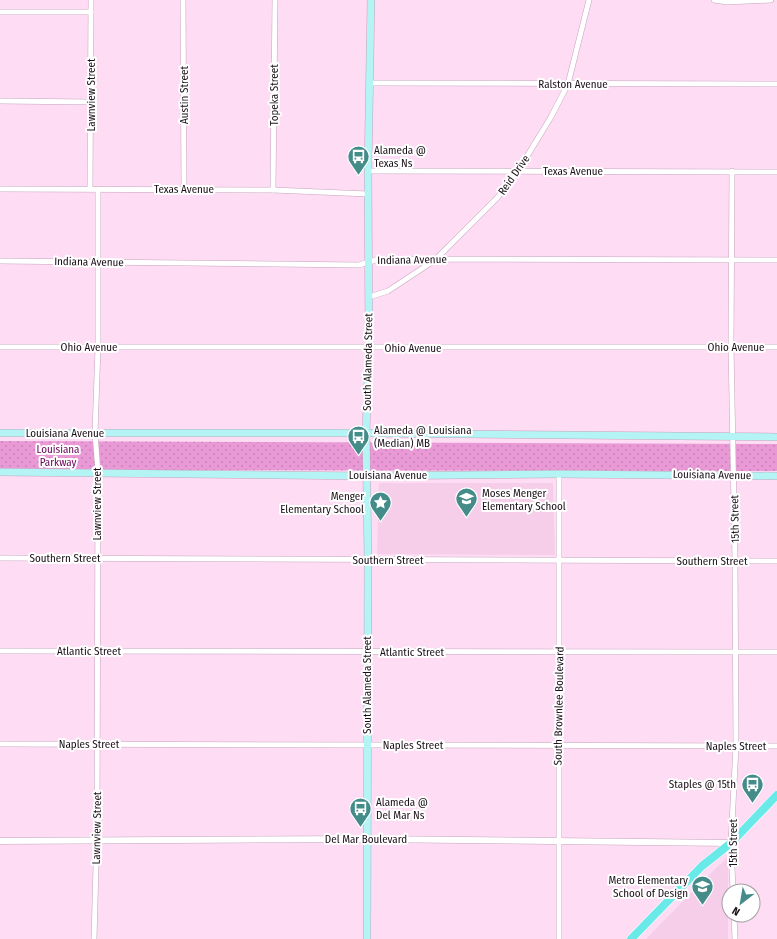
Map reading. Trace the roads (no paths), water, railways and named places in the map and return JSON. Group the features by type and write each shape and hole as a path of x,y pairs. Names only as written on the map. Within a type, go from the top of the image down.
{"main road":[{"name":"South Alameda Street","path":"367,939 368,560 366,433 369,348 368,171 371,0"},
{"name":"Louisiana Avenue","path":"0,433 366,433 777,437"},
{"name":"Louisiana Avenue","path":"0,472 367,476 559,474 777,476"},
{"path":"631,939 702,866 731,843 777,795"}],"street":[{"name":"Lawnview Street","path":"90,190 91,0"},
{"name":"Austin Street","path":"184,0 184,189"},
{"name":"Topeka Street","path":"273,190 275,0"},
{"name":"Reid Drive","path":"369,297 388,292 435,260 497,198 518,171 551,117 568,84 589,0"},
{"path":"714,0 727,2 771,0"},
{"path":"0,12 91,12"},
{"name":"Ralston Avenue","path":"370,83 777,84"},
{"path":"0,101 91,102"},
{"name":"Texas Avenue","path":"368,171 777,172"},
{"name":"15th Street","path":"732,171 731,346 736,561 736,746 731,843 733,883"},
{"name":"Texas Avenue","path":"0,189 273,190 368,194"},
{"name":"Lawnview Street","path":"94,939 97,841 98,472 95,433 98,347 98,189"},
{"name":"Indiana Avenue","path":"0,261 359,265 379,259 777,260"},
{"name":"Ohio Avenue","path":"0,347 777,347"},
{"name":"South Brownlee Boulevard","path":"559,474 559,939"},
{"name":"Southern Street","path":"0,558 777,561"},
{"name":"Atlantic Street","path":"0,651 777,652"},
{"name":"Naples Street","path":"0,744 777,746"},
{"name":"Del Mar Boulevard","path":"0,841 367,838 559,842 731,843"},
{"path":"734,923 735,939"}],"place":[{"name":"Alameda @ Texas Ns","path":"358,176"},
{"name":"Alameda @ Louisiana (Median) MB","path":"358,456"},
{"name":"Moses Menger Elementary School","path":"466,518"},
{"name":"Menger Elementary School","path":"380,522"},
{"name":"Staples @ 15th","path":"752,804"},
{"name":"Alameda @ Del Mar Ns","path":"360,828"},
{"name":"Metro Elementary School of Design","path":"703,906"}],"park label":[{"name":"Louisiana Parkway","path":"58,455"}]}
